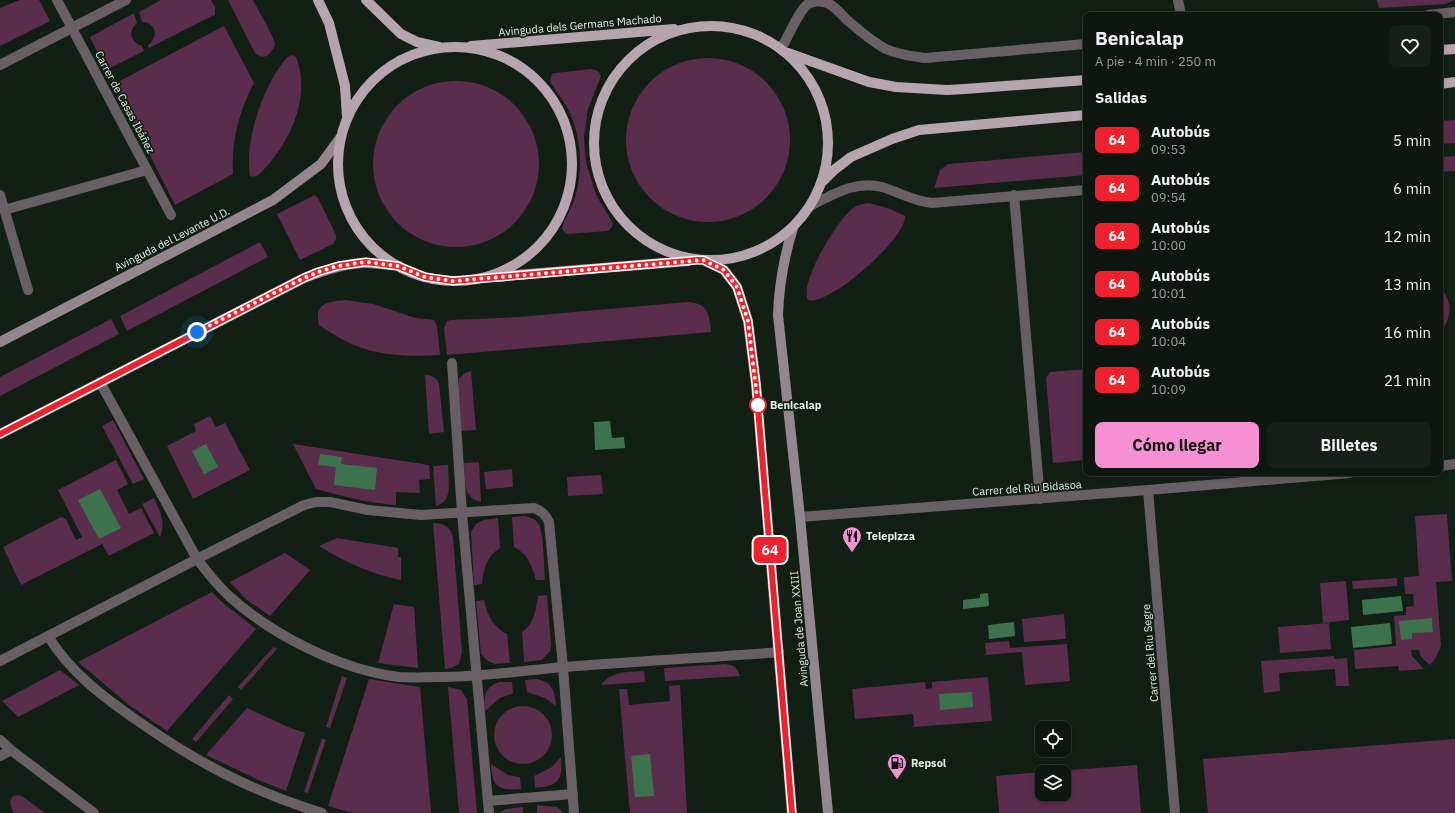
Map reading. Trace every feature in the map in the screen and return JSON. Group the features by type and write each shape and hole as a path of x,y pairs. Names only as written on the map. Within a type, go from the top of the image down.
{"main road":[{"path":"318,0 329,23 345,86 347,118"},
{"name":"Avinguda dels Germans Machado","path":"366,0 401,34 417,42 448,48 710,26"},
{"path":"701,260 679,256 661,249 644,240 625,222 617,213 606,195 599,176 595,157 594,138 596,118 611,82 623,66 638,52 655,40 690,28 710,26 730,28 747,32 765,39 783,50 868,82 896,87 965,90 1083,80"},
{"path":"481,278 502,271 522,260 540,245 554,227 564,206 570,184 572,162 569,139 562,117 551,98 536,80 518,66 498,56 476,49 448,48 418,53 396,63 376,78 359,96 347,118 340,138 338,160 339,181 344,202 351,218 365,239 381,254 398,266 425,277 453,281 737,258 773,244 792,228 812,205 823,181 829,149 826,116 820,98 808,77 783,50"},
{"path":"1443,50 1455,49"},
{"path":"1443,84 1455,82"},
{"path":"823,181 834,170 852,157 892,139 919,130 1083,115"},
{"name":"Avinguda del Levante U.D.","path":"0,342 273,200 321,164 340,138"},
{"name":"Avinguda de Joan XXIII","path":"792,228 782,268 778,315 800,517 828,813"},
{"name":"Avinguda de Joan XXIII","path":"701,260 724,270 737,287 748,321 756,384 792,813"},
{"path":"0,434 318,272 338,266 366,262 398,266"}],"street":[{"name":"Carrer de Casas Ibáñez","path":"58,0 171,215"},
{"path":"0,65 126,0"},
{"path":"1178,0 1180,12"},
{"path":"783,50 802,10 808,4 814,2 824,2 831,6 870,38 886,48 902,55 925,58 1083,44"},
{"path":"1443,13 1455,12"},
{"path":"4,210 147,170"},
{"path":"812,205 856,185 882,187 912,199 932,203 1083,190"},
{"path":"0,195 28,290"},
{"path":"1014,195 1040,499"},
{"path":"452,363 462,512 478,676 489,813"},
{"path":"100,382 197,559 228,595 248,612 272,628 318,652 362,670 400,677 419,678 478,676 563,667 778,652"},
{"path":"1443,466 1455,464"},
{"name":"Carrer del Riu Bidasoa","path":"800,517 1148,490 1255,477 1279,476"},
{"name":"Carrer del Riu Segre","path":"1148,490 1175,813"},
{"path":"0,661 304,505 316,502 330,502 368,510 421,515 534,508 540,510 546,515 549,522 563,667 574,813"},
{"path":"48,636 71,667 86,682 170,744 240,782 276,797 322,813"},
{"path":"0,740 94,813"},
{"path":"0,756 11,750"},
{"path":"488,801 573,794"}],"shaded area":[{"path":"20,0 39,0 50,21 0,46 0,8"},
{"path":"161,0 211,0 215,7 215,15 149,48 148,45 155,35 153,27 142,22 139,12"},
{"path":"228,0 253,0 274,41 275,46 268,55 262,57 255,53"},
{"path":"1377,0 1454,0 1446,4 1379,8"},
{"path":"134,13 137,23 131,33 133,40 142,46 144,51 106,70 90,37"},
{"path":"224,26 254,83 244,105 237,127 233,150 233,174 175,205 114,84"},
{"path":"292,55 296,57 300,71 301,86 300,100 296,115 291,129 276,155 259,174 253,177 250,176 249,163 252,134 260,106 272,79 286,58"},
{"path":"700,58 716,58 732,61 747,67 760,76 772,88 781,101 787,116 790,140 789,156 781,179 772,192 760,204 747,213 732,219 716,222 700,222 684,219 669,213 656,204 644,192 635,179 629,164 626,148 626,132 629,116 635,101 644,88 656,76 669,67 684,61"},
{"path":"591,69 597,71 601,76 588,109 584,137 586,162 596,195 613,223 612,227 608,231 567,234 562,228 576,194 580,173 580,151 576,129 566,105 550,81 552,74"},
{"path":"456,81 480,85 495,91 508,100 520,112 529,125 535,140 539,164 535,188 529,203 520,216 508,228 495,237 480,243 456,247 432,243 417,237 404,228 392,216 383,203 377,188 373,164 377,140 383,125 392,112 404,100 417,91 432,85"},
{"path":"1455,120 1455,143 1443,144 1443,121"},
{"path":"1083,152 1083,175 934,188 940,170 948,164"},
{"path":"1455,156 1455,171 1443,172 1443,157"},
{"path":"315,195 318,198 336,235 336,240 333,244 300,260 277,214"},
{"path":"869,203 890,209 905,216 902,226 894,239 865,269 848,282 832,293 818,299 808,300 807,291 809,280 814,266 829,238 852,209"},
{"path":"260,242 268,257 127,331 120,316"},
{"path":"1443,292 1448,299 1449,305 1446,323 1443,328"},
{"path":"346,300 373,304 416,318 434,320 437,326 440,355 407,356 385,354 364,349 349,343 319,325 318,312 324,305 334,301"},
{"path":"687,302 699,304 706,310 711,332 447,355 444,328 447,321 451,320 519,317"},
{"path":"111,319 119,334 0,396 0,377"},
{"path":"1083,369 1083,460 1053,463 1046,378 1050,372"},
{"path":"471,371 476,430 461,431 458,387 459,378"},
{"path":"425,375 434,377 439,384 444,432 429,434"},
{"path":"210,416 216,427 225,423 250,470 193,499 167,446 196,431 194,424"},
{"path":"113,420 144,479 133,484 102,426"},
{"path":"610,421 612,438 624,437 625,448 595,450 594,422"},
{"path":"206,444 218,467 204,474 192,451"},
{"path":"293,444 429,465 430,479 419,480 420,493 396,492 396,505 365,501 316,489"},
{"path":"320,454 342,457 341,464 377,468 375,490 334,485 336,467 318,465"},
{"path":"116,460 128,484 117,490 129,514 141,508 154,533 109,556 102,544 21,585 3,547 61,517 66,519 76,540 82,537 58,490"},
{"path":"479,462 481,502 470,496 466,487 464,475 464,463"},
{"path":"448,465 448,495 442,503 436,506 433,466"},
{"path":"512,469 513,487 486,489 484,472"},
{"path":"601,475 603,494 568,496 567,477"},
{"path":"100,489 121,528 99,539 78,500"},
{"path":"154,498 160,512 162,522 162,532 160,537 142,504"},
{"path":"1447,514 1452,581 1436,582 1441,646 1435,659 1430,665 1421,657 1419,650 1411,650 1412,656 1424,669 1399,671 1398,666 1355,669 1354,650 1396,646 1394,616 1406,615 1406,607 1414,606 1413,594 1405,594 1404,577 1419,576 1415,516","holes":["1432,618 1433,631 1412,633"]},
{"path":"525,516 535,520 540,527 543,541 545,580 536,580 531,565 526,557 514,547 512,517"},
{"path":"498,518 500,548 492,555 486,564 482,584 474,585 471,532 476,524 483,520"},
{"path":"433,523 446,526 453,537 462,652 459,664 445,669"},
{"path":"337,538 398,548 398,557 401,557 401,580 358,567 319,546"},
{"path":"285,553 310,570 270,616 247,600 230,582"},
{"path":"1397,578 1397,586 1353,589 1352,581"},
{"path":"1346,581 1349,620 1323,623 1320,583"},
{"path":"212,592 222,602 256,629 167,731 129,705 78,662"},
{"path":"988,593 989,606 963,609 963,600 980,598 980,594"},
{"path":"547,595 551,645 550,651 542,660 524,662 522,632 532,621 538,596"},
{"path":"1401,596 1403,611 1363,615 1362,600"},
{"path":"484,600 491,620 498,628 507,634 510,663 495,664 488,661 481,654 476,601"},
{"path":"394,604 414,607 418,668 378,663"},
{"path":"1064,614 1066,639 1024,642 1022,619"},
{"path":"1432,618 1433,632 1412,633 1412,639 1401,640 1399,621"},
{"path":"1014,622 1015,636 989,639 988,625"},
{"path":"1329,623 1331,649 1280,653 1278,627"},
{"path":"1390,623 1392,644 1353,648 1351,627"},
{"path":"1009,641 1010,648 1067,644 1070,681 1025,685 1022,652 986,655 985,643"},
{"path":"273,647 277,649 241,690 238,687"},
{"path":"1334,656 1334,659 1347,658 1349,686 1336,686 1335,669 1279,673 1280,691 1264,693 1261,661"},
{"path":"725,664 735,667 740,676 665,681 664,668"},
{"path":"60,670 79,685 18,717 2,701"},
{"path":"644,671 645,682 601,685 605,680 620,673"},
{"path":"342,676 347,678 330,728 326,727"},
{"path":"988,677 992,721 914,727 913,714 855,719 852,689 925,682 926,689 932,688 932,682"},
{"path":"369,679 420,687 431,813 352,813 328,806"},
{"path":"537,679 550,685 554,692 556,706 545,698 527,692 525,680"},
{"path":"499,682 512,682 513,693 500,698 485,711 485,697 487,690"},
{"path":"680,685 687,813 630,813 619,689 627,689 629,705 670,701 669,686"},
{"path":"448,687 461,690 467,699 477,813 459,813"},
{"path":"972,692 973,707 940,710 939,694"},
{"path":"229,695 233,699 196,742 192,739"},
{"path":"523,706 539,711 547,719 552,735 547,751 539,759 523,764 507,759 499,751 494,735 499,719 507,711"},
{"path":"247,708 288,727 305,733 286,791 263,782 206,755"},
{"path":"322,738 326,740 308,793 304,792"},
{"path":"1455,739 1455,813 1208,813 1203,759"},
{"path":"650,754 654,796 635,797 631,756"},
{"path":"560,758 561,772 557,781 549,786 535,788 534,776 552,767"},
{"path":"491,764 508,775 520,777 521,789 507,789 498,786 493,778"},
{"path":"1137,765 1141,813 999,813 996,776 1035,773 1035,801 1071,801 1071,770"},
{"path":"19,795 45,813 14,813 10,802 13,796"},
{"path":"537,805 557,807 564,813 537,813"},
{"path":"523,807 523,813 499,813 506,809"}],"bus line":[{"name":"64","path":"0,434 304,278 338,266 366,262 398,266 425,277 453,281 698,260 703,260 724,270 737,287 748,321 756,384 792,813"}],"place":[{"name":"Benicalap","path":"758,405"},
{"name":"Telepizza","path":"852,553"},
{"name":"Repsol","path":"897,780"}],"route":[{"path":"197,332 318,272 338,266 366,262 398,266 425,277 453,281 703,260 724,270 737,287 748,321 758,405"}]}
